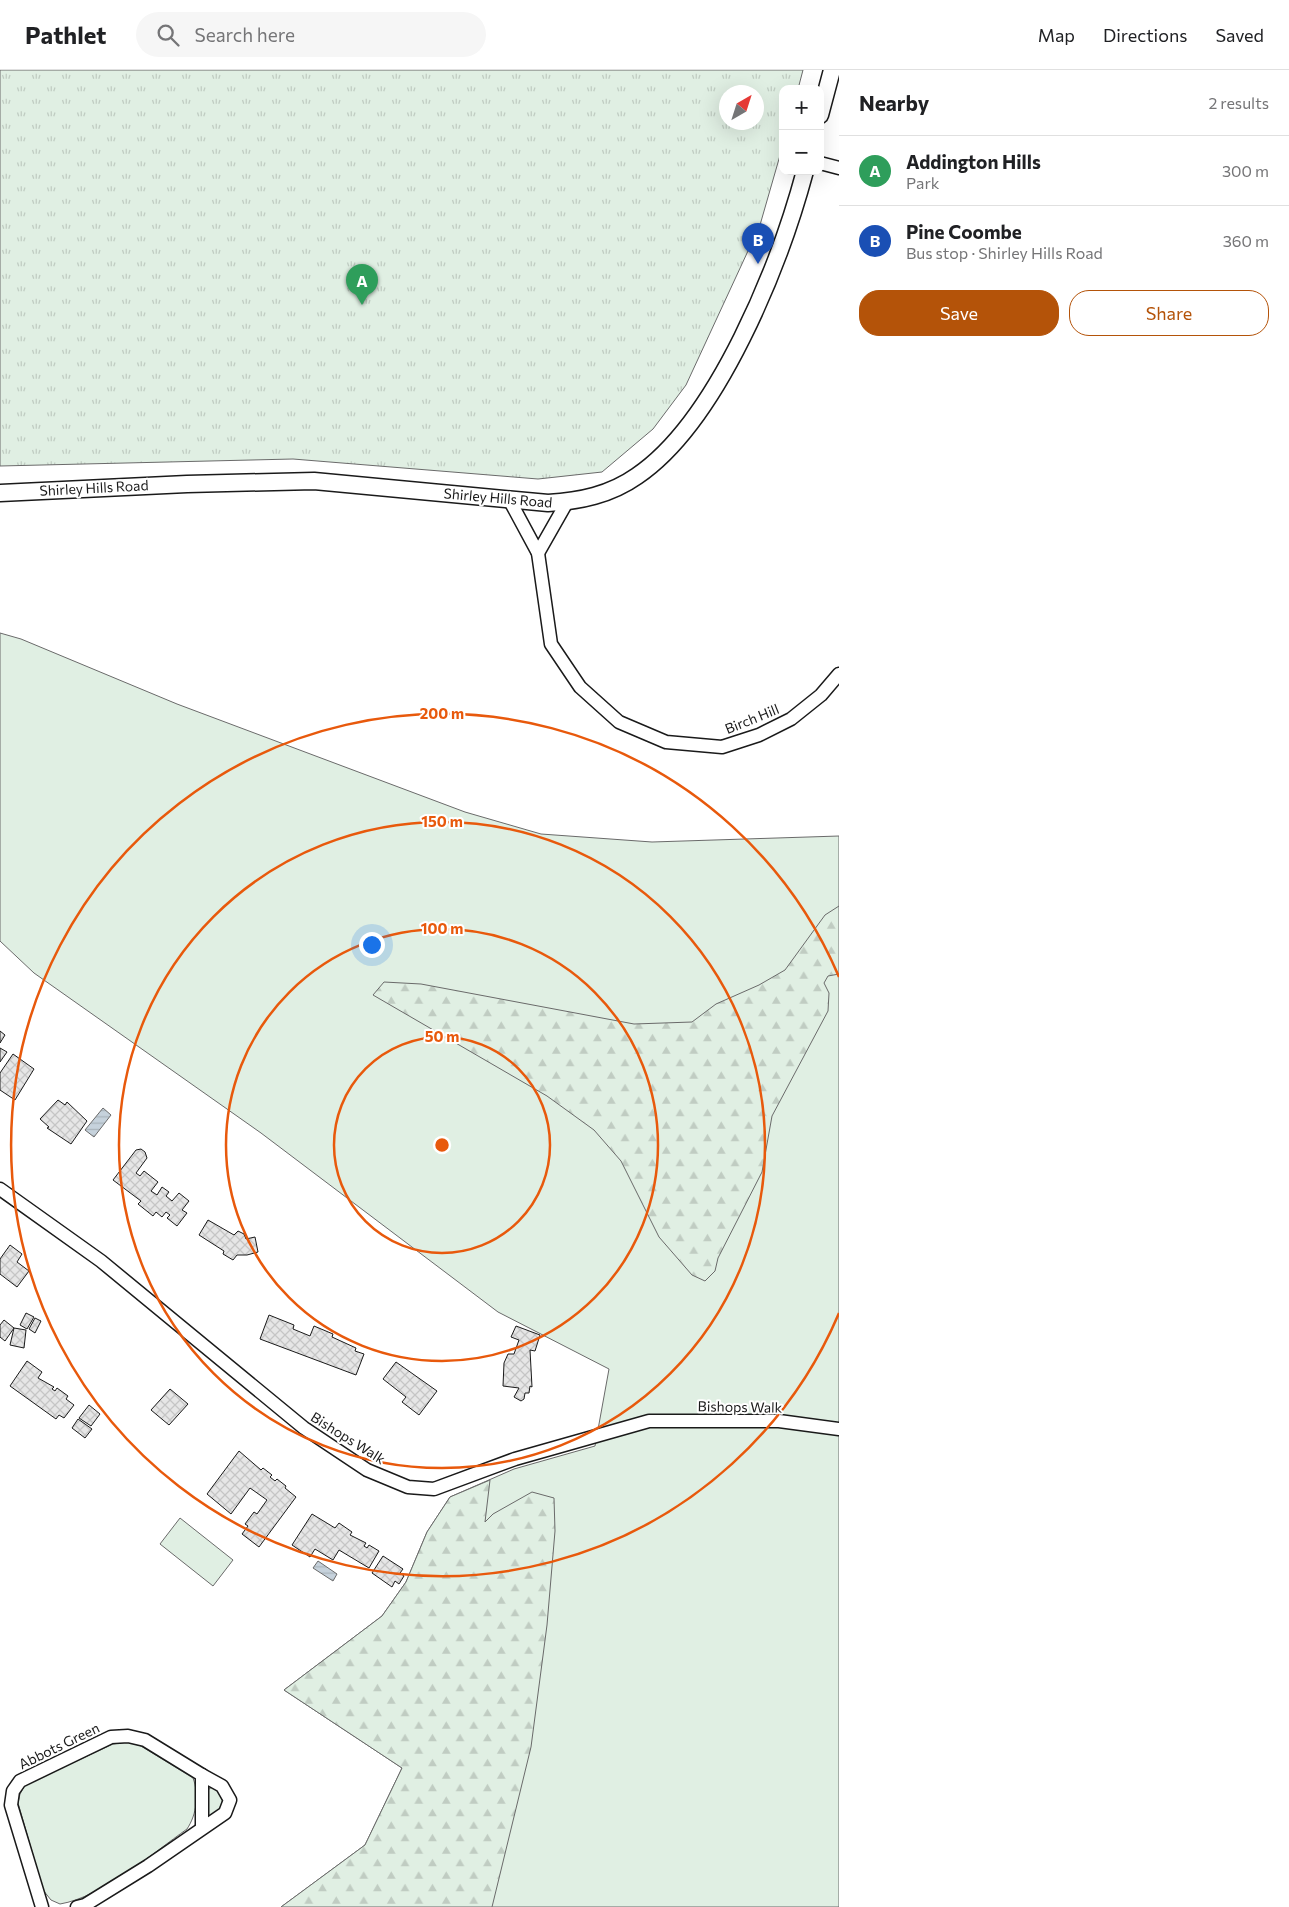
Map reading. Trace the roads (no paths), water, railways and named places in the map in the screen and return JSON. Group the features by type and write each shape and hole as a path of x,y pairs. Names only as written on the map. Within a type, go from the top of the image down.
{"street":[{"path":"824,100 832,70"},
{"path":"824,163 839,168"},
{"name":"Shirley Hills Road","path":"0,493 187,484 314,482 353,484 510,501 567,502 594,497 636,477 666,452 690,424 715,386 755,309 780,248 804,175"},
{"name":"Birch Hill","path":"510,501 538,553 551,644 580,687 619,722 666,742 722,747 759,735 791,720 821,695 839,674"},
{"path":"538,553 567,502"},
{"name":"Bishops Walk","path":"0,1189 102,1262 304,1428 367,1470 408,1487 434,1489 514,1459 649,1421 779,1421 839,1428"},
{"name":"Abbots Green","path":"42,1907 11,1805 13,1791 20,1781 111,1737 128,1736 145,1740 222,1786 230,1800 225,1814 148,1866 85,1905 77,1907"},
{"path":"202,1775 202,1828"}],"place":[{"name":"Pine Coombe","path":"758,264"},
{"name":"Addington Hills","path":"362,305"}]}
